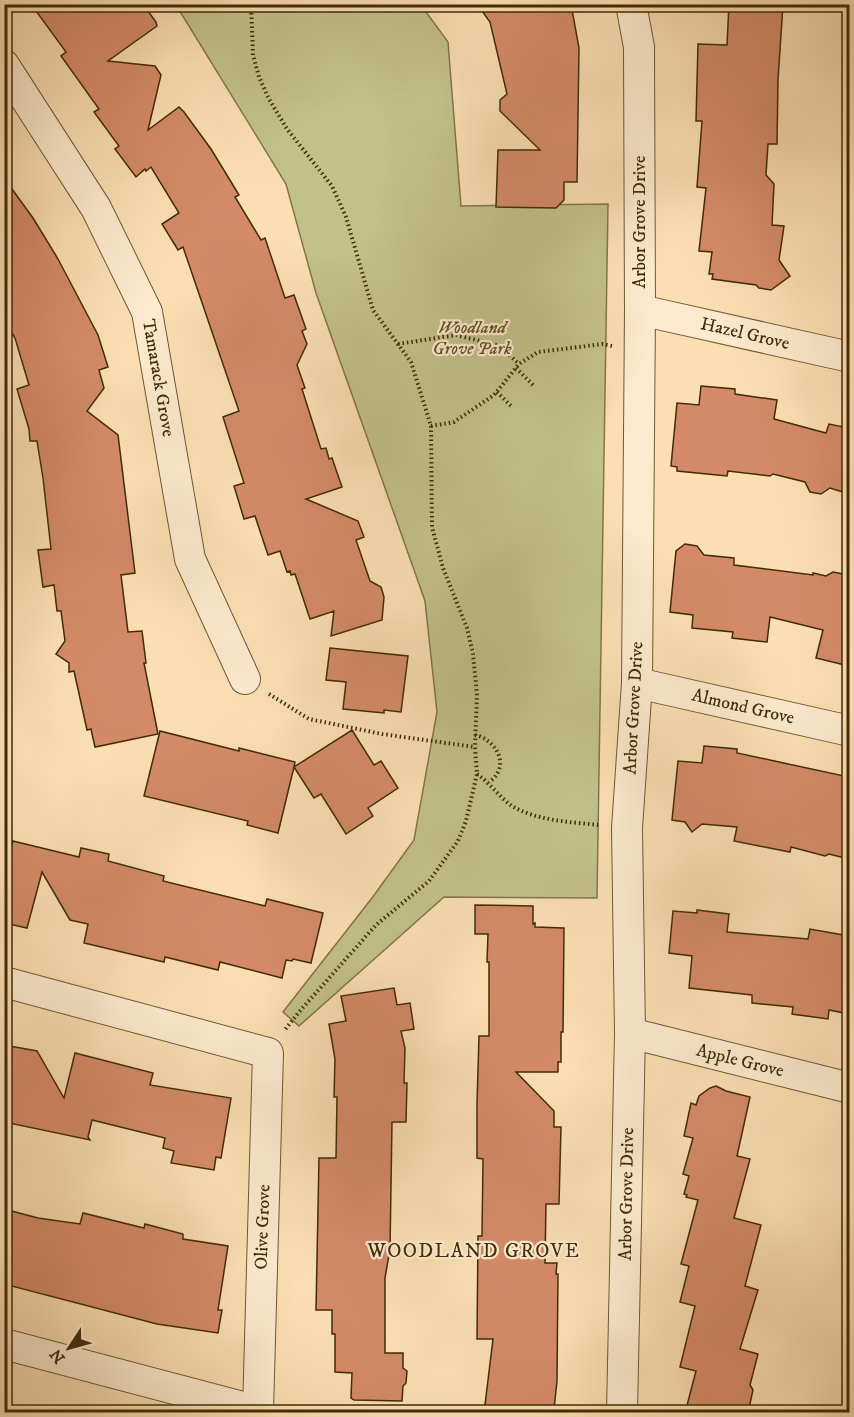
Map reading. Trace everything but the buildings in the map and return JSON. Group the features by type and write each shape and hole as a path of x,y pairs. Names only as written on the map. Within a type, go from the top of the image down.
{"street":[{"name":"Arbor Grove Drive","path":"622,1413 630,1033 627,828 637,683 640,352 639,47 631,4"},
{"name":"Tamarack Grove","path":"4,65 96,208 147,312 190,559 245,679"},
{"name":"Hazel Grove","path":"640,310 849,357"},
{"name":"Almond Grove","path":"637,683 849,730"},
{"path":"4,982 268,1053"},
{"name":"Apple Grove","path":"630,1033 849,1088"},
{"name":"Olive Grove","path":"4,1344 258,1411 268,1053"}],"path":[{"path":"251,4 253,55 265,92 287,129 332,186 346,217 373,310 411,362 431,426 432,527 443,568 466,628 473,654 477,695 475,735 477,774 466,821 458,841 429,881 376,925 299,1012 268,1053"},
{"path":"398,344 456,335 500,346 534,386"},
{"path":"431,426 454,422 497,392 518,366 537,352 603,344 640,352"},
{"path":"497,392 512,407"},
{"path":"245,679 309,719 382,734 475,747"},
{"path":"475,735 488,741 500,756 501,768 496,778 489,782"},
{"path":"477,774 489,782 512,806 530,813 546,818 627,828"}],"green space":[{"name":"Woodland Grove Park","path":"176,5 421,5 448,42 461,206 608,204 597,898 444,897 299,1026 283,1012 414,840 437,712 425,601 316,293 286,184"}],"district":[{"name":"WOODLAND GROVE","path":"474,1251"}]}
